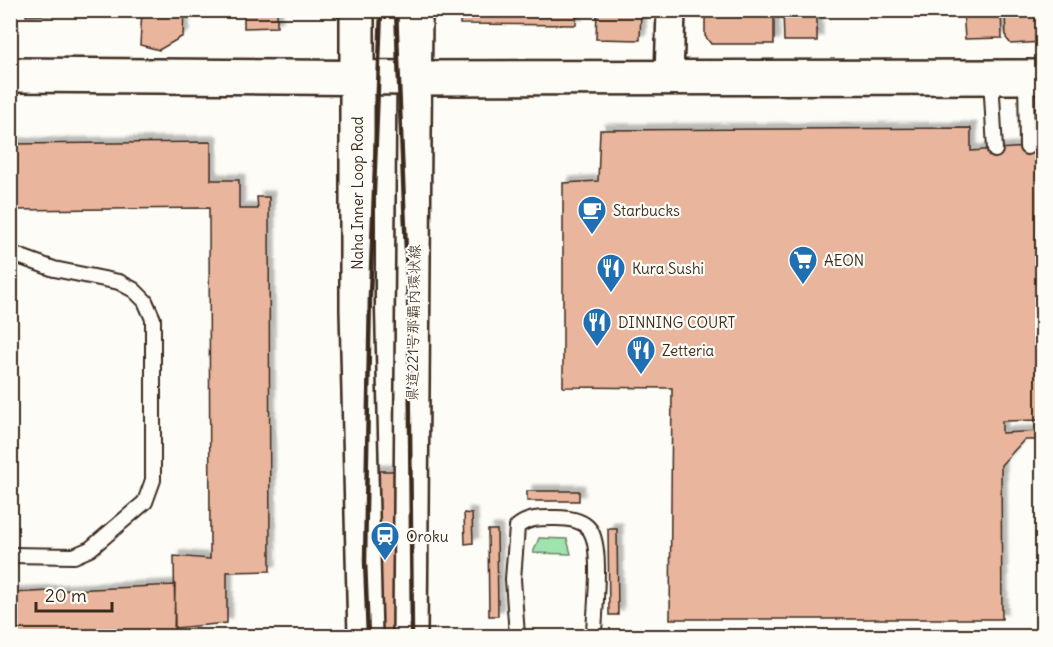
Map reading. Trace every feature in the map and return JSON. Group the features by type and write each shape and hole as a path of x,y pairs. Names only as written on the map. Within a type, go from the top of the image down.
{"main road":[{"path":"357,10 357,76"},
{"name":"県道221号那覇内環状線","path":"410,636 415,10"},
{"path":"10,75 416,78 1034,77"},
{"name":"Naha Inner Loop Road","path":"357,76 357,310 365,636"}],"street":[{"path":"669,77 671,10"}],"lane":[{"path":"991,77 995,150"},
{"path":"1027,147 1034,77"},
{"path":"10,253 54,269 119,282 134,290 145,301 153,319 153,480 145,502 90,549 74,556 10,555"},
{"path":"517,636 513,579 517,527 523,522 534,519 555,518 580,522 590,530 596,547 594,636"}],"green space":[{"path":"539,538 567,539 571,554 533,553"}],"building":[{"path":"26,10 71,10 71,15 26,16"},
{"path":"142,10 184,10 183,36 159,50 140,45"},
{"path":"244,10 277,10 277,27 244,28"},
{"path":"460,10 577,10 576,25 460,24"},
{"path":"597,10 641,10 640,40 596,39"},
{"path":"705,10 774,10 774,44 711,44 705,36"},
{"path":"783,10 817,10 817,41 784,41"},
{"path":"963,10 1001,10 1002,38 965,39"},
{"path":"1005,10 1042,10 1042,42 1011,44 1006,38"},
{"name":"AEON","path":"971,128 971,151 1027,147 1042,151 1042,420 1002,421 1002,433 1042,431 1042,440 1024,440 1001,465 1002,619 670,619 672,388 563,387 563,183 598,181 600,130"},
{"path":"211,142 211,180 239,180 239,209 258,209 257,197 269,197 270,571 227,572 227,623 175,628 174,556 210,559 209,208 10,210 10,144"},
{"path":"367,471 407,471 410,636 369,636"},
{"path":"527,491 579,491 579,501 527,501"},
{"path":"464,513 472,514 473,543 465,544"},
{"path":"608,529 617,529 618,615 609,615"},
{"path":"488,530 497,530 498,616 489,616"},
{"path":"175,585 174,636 10,636 10,593"}],"railway":[{"path":"368,636 365,561 370,295 381,10"},
{"path":"396,10 409,324 412,636"}],"place":[{"name":"Starbucks","path":"592,236"},
{"name":"AEON","path":"803,286"},
{"name":"Kura Sushi","path":"611,294"},
{"name":"DINNING COURT","path":"597,348"},
{"name":"Zetteria","path":"641,376"},
{"name":"Oroku","path":"385,562"}]}
